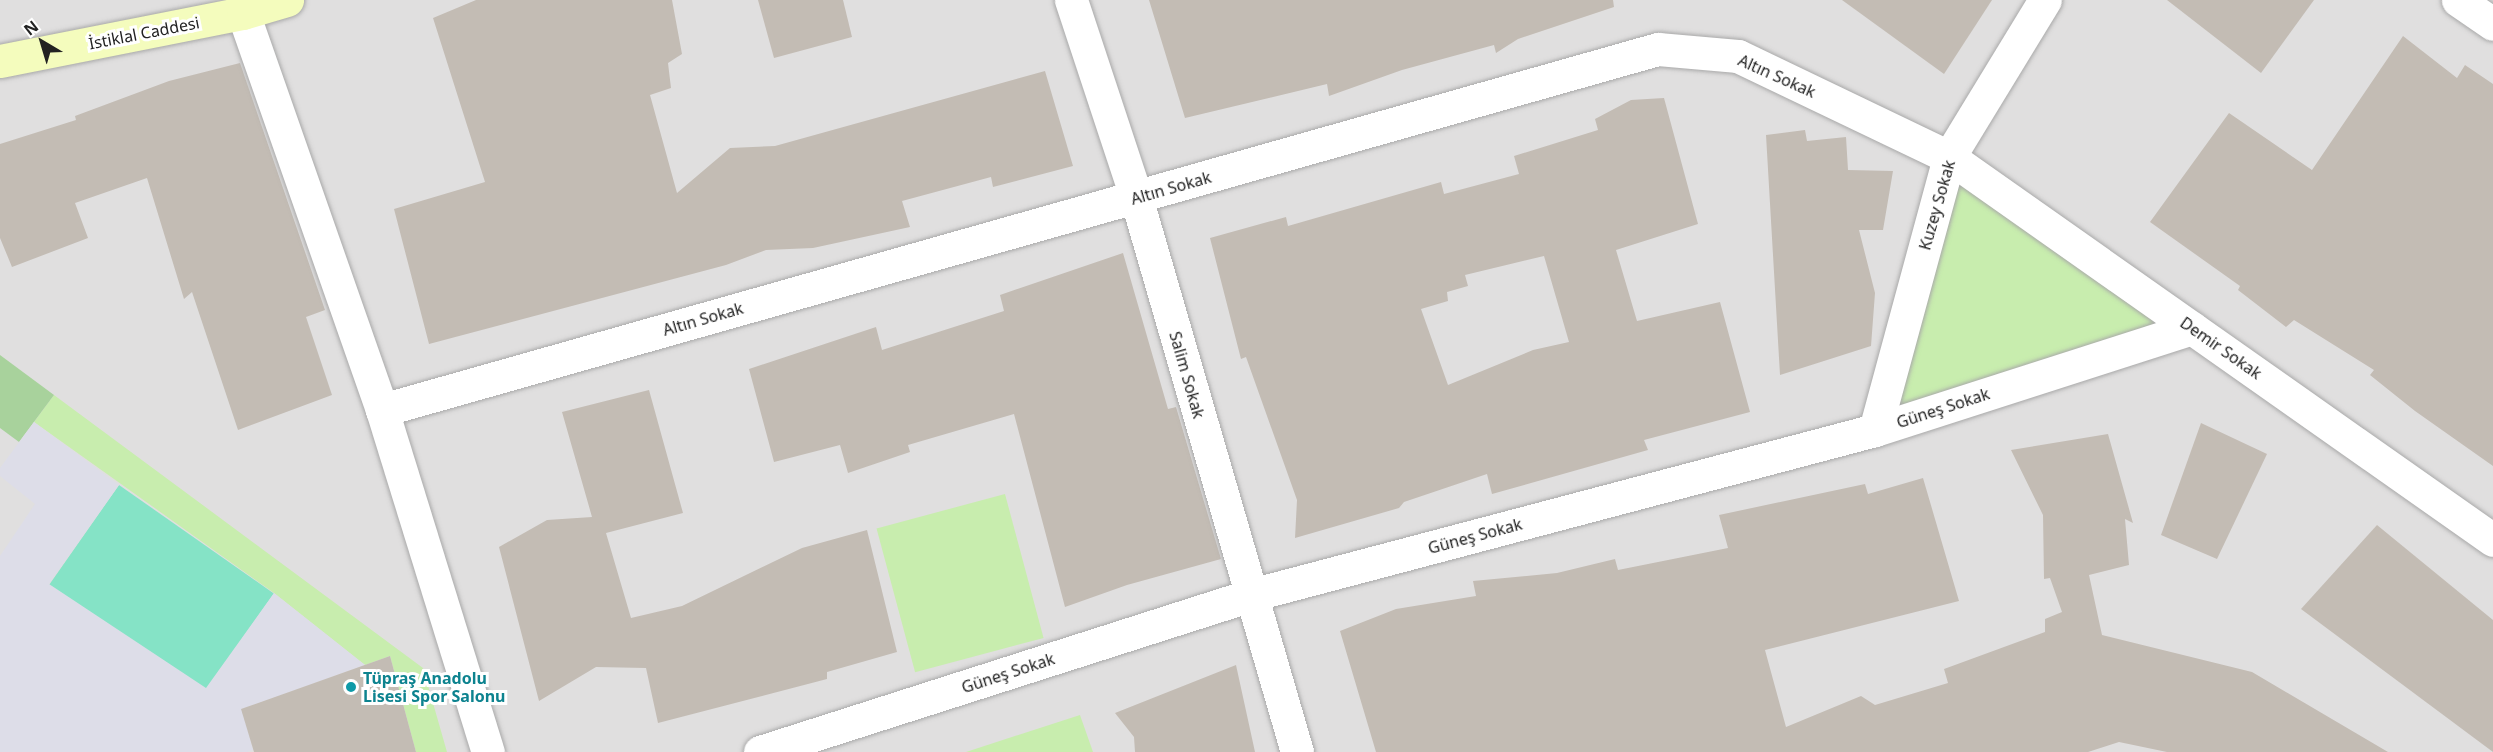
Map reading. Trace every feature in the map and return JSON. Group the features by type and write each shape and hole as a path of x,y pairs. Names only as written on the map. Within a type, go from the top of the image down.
{"street":[{"name":"İstiklal Caddesi","path":"1,58 243,13 286,0"},
{"name":"Salim Sokak","path":"1071,0 1136,197 1297,752"},
{"name":"Kuzey Sokak","path":"1875,430 1949,157 2045,0"},
{"path":"2458,0 2493,24"},
{"path":"243,13 382,410 488,752"},
{"name":"Altın Sokak","path":"382,410 1658,49 1738,56 1949,157"},
{"name":"Demir Sokak","path":"1949,157 2493,540"},
{"name":"Güneş Sokak","path":"760,752 1251,595 1875,430 2192,328"}],"shaded area":[{"path":"0,0 2493,0 2493,752 0,752"},
{"path":"34,422 119,485 49,584 206,688 274,593 365,665 242,709 253,750 247,752 0,752 0,556 35,504 0,476 0,468"}],"green space":[{"path":"1949,157 2192,328 1875,430"},
{"path":"0,355 54,395 19,442 0,428"},
{"path":"54,395 423,668 447,752 416,752 390,656 365,665 274,593 34,422"},
{"path":"119,485 274,593 204,693 49,585"},
{"path":"1005,494 1044,638 915,672 877,528"},
{"path":"1080,715 1093,752 966,752"}],"building":[{"path":"476,0 672,0 682,54 668,63 671,88 650,95 677,193 730,148 775,146 1045,71 1073,166 993,187 991,177 902,201 910,227 813,248 766,250 726,265 429,344 394,209 485,182 433,18"},
{"path":"758,0 843,0 852,37 774,58"},
{"path":"1149,0 1613,0 1614,7 1518,39 1496,53 1494,45 1402,70 1329,96 1327,84 1185,118"},
{"path":"1842,0 1992,0 1944,74"},
{"path":"2167,0 2314,0 2261,73"},
{"path":"2403,36 2457,78 2465,65 2493,84 2493,466 2415,411 2370,375 2374,370 2294,320 2286,327 2238,290 2240,286 2150,222 2229,113 2312,170"},
{"path":"240,63 325,310 306,317 332,395 238,430 192,292 184,299 147,178 75,203 88,238 12,267 0,238 0,144 76,120 75,116 169,81"},
{"path":"1664,98 1698,224 1616,250 1637,321 1720,302 1750,412 1644,440 1648,450 1492,494 1487,474 1404,502 1399,508 1295,538 1297,500 1246,357 1241,359 1210,238 1286,217 1288,226 1441,182 1444,194 1519,174 1514,156 1598,130 1595,119 1631,100","holes":["1544,256 1569,342 1533,350 1448,385 1421,309 1448,301 1447,292 1468,286 1465,275"]},
{"path":"1805,130 1807,141 1846,137 1848,170 1893,171 1883,230 1859,230 1875,293 1871,346 1780,375 1766,135"},
{"path":"1123,253 1168,409 1176,407 1221,559 1127,585 1065,607 1014,414 908,445 910,452 848,473 840,445 774,462 749,369 876,327 882,350 1004,311 1000,295"},
{"path":"649,390 683,513 606,533 631,618 682,606 802,548 867,530 897,652 827,672 827,679 658,723 646,668 596,667 539,701 499,547 547,520 592,517 562,412"},
{"path":"2201,423 2267,454 2217,559 2161,535"},
{"path":"2108,434 2133,523 2125,519 2129,565 2089,575 2102,635 2252,672 2388,752 2167,752 2119,742 2088,752 1376,752 1340,631 1396,609 1476,596 1473,581 1557,573 1615,559 1618,570 1728,548 1719,515 1865,484 1868,494 1923,478 1959,601 1765,650 1786,727 1861,696 1875,705 1948,683 1944,669 2045,632 2045,619 2062,612 2050,578 2044,579 2043,515 2011,450"},
{"path":"2377,525 2493,620 2493,752 2301,609"},
{"name":"Tüpraş Anadolu Lisesi Spor Salonu","path":"390,656 416,752 254,752 241,709"},
{"path":"1236,665 1255,752 1135,752 1134,737 1115,713"}],"place":[{"name":"Tüpraş Anadolu Lisesi Spor Salonu","path":"351,687"}]}
